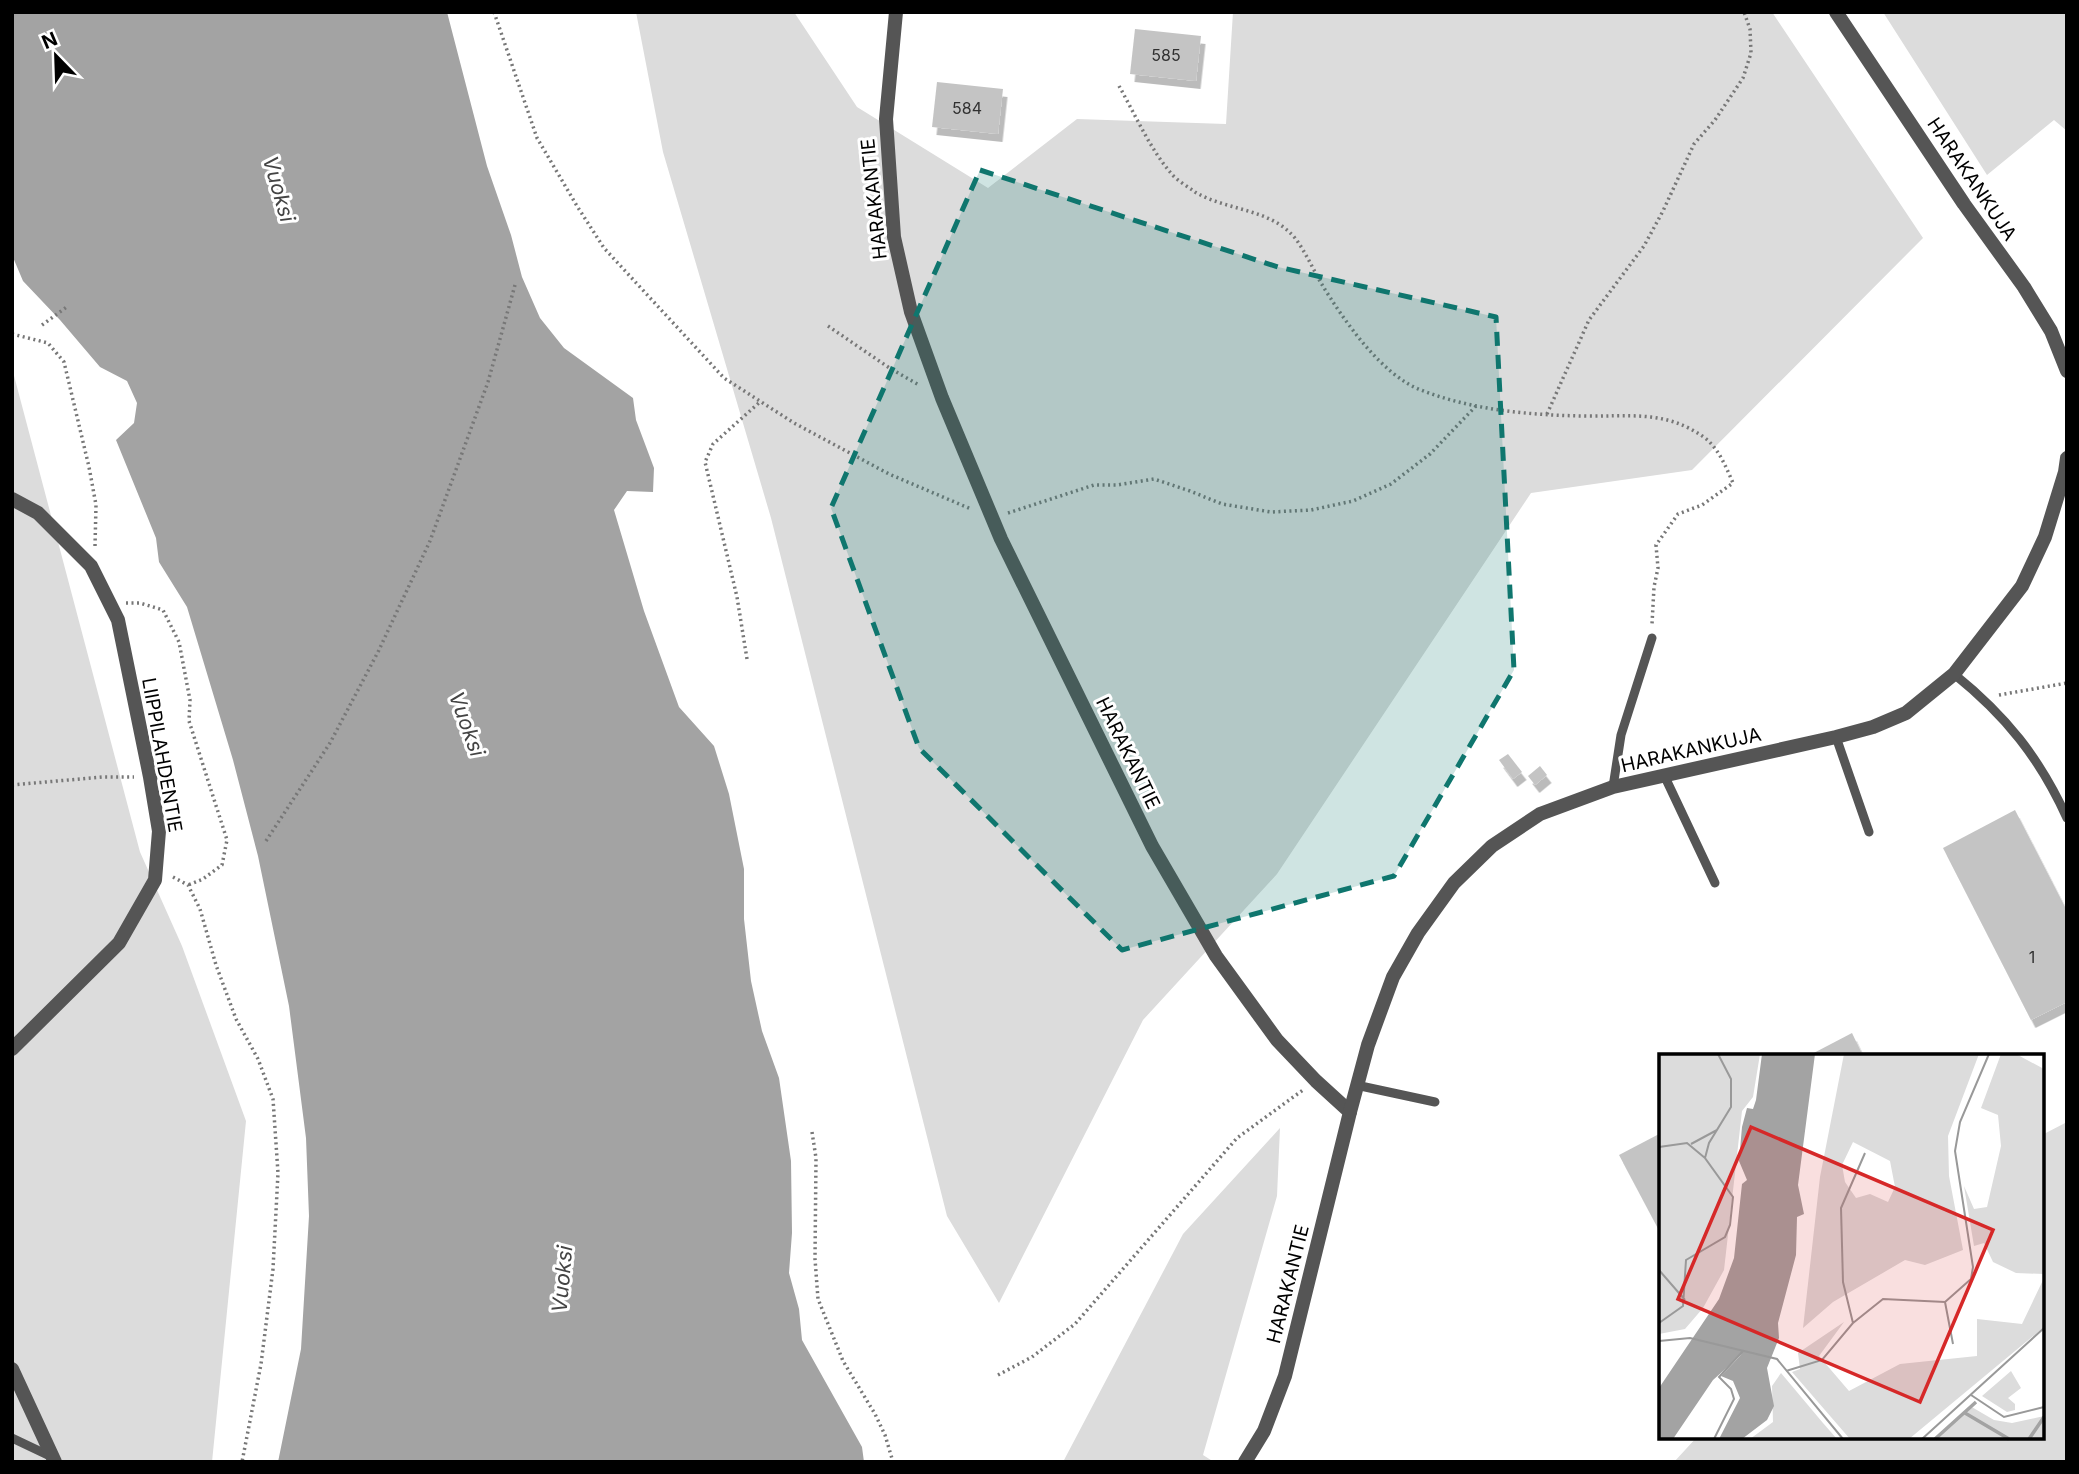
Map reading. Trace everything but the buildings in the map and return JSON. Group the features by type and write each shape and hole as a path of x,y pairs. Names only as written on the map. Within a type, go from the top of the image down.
{"street":[{"name":"HARAKANTIE","path":"896,12 886,119 894,237 911,312 942,398 992,517 1152,846 1216,956 1277,1040 1350,1112 1285,1376 1264,1431 1245,1462"},
{"name":"HARAKANKUJA","path":"1836,12 1964,204 2024,287 2051,331 2067,372"},
{"name":"HARAKANKUJA","path":"1350,1112 1368,1045 1393,976 1418,933 1454,883 1492,846 1540,814 1613,787 1836,737 1873,727 1906,713 1954,674 2022,586 2045,537 2067,458"},
{"name":"LIIPPILAHDENTIE","path":"12,499 38,513 92,566 118,620 159,831 155,880 120,943 12,1049"},
{"path":"12,1369 55,1460"}],"lane":[{"path":"1613,787 1621,735 1652,638"},
{"path":"1954,674 1983,697 2022,740 2067,818"},
{"path":"1836,737 1869,832"},
{"path":"1664,775 1715,883"},
{"path":"1356,1086 1435,1102"},
{"path":"12,1438 55,1460"}],"path":[{"path":"494,12 537,138 604,248 724,378 794,423 889,474 992,517 1094,485 1154,480 1222,504 1271,512 1311,510 1353,501 1391,484 1430,454 1476,406"},
{"path":"1547,414 1589,320 1644,246 1694,144 1715,120 1743,78 1751,53 1750,29 1744,12"},
{"path":"1119,86 1171,174 1197,193 1273,219 1294,238 1331,298 1372,354 1418,389 1476,406 1508,411 1584,416 1629,414 1666,419 1708,440 1722,459 1733,482 1702,505 1678,514 1656,545 1658,568 1654,587 1652,638"},
{"path":"266,841 330,743 378,652 430,541 488,382 514,285"},
{"path":"42,325 68,306"},
{"path":"828,326 891,369 942,398"},
{"path":"12,334 48,343 64,362 96,505 96,544 92,566"},
{"path":"747,659 737,597 705,462 713,444 761,401"},
{"path":"110,604 140,603 163,610 179,642 190,700 189,721 227,841 222,864 188,885"},
{"path":"1983,697 2067,683"},
{"path":"12,785 102,777 150,777"},
{"path":"155,867 188,885 200,909 216,965 236,1019 258,1059 273,1099 278,1173 274,1269 261,1364 242,1462"},
{"path":"998,1375 1032,1357 1075,1324 1237,1138 1316,1081"},
{"path":"811,1132 816,1158 814,1259 818,1299 843,1361 885,1435 893,1462"}],"highlighted area":[{"path":"980,170 1278,267 1496,317 1514,670 1394,876 1122,950 919,748 831,508"}],"shaded area":[{"path":"636,12 794,12 857,107 988,188 1077,119 1226,124 1233,12 1772,12 1923,238 1692,470 1531,493 1277,874 1143,1020 999,1303 947,1216 771,518 663,152"},
{"path":"1883,12 2067,12 2067,131 2054,120 1987,175"},
{"path":"12,368 140,852 182,946 246,1121 212,1462 12,1462"},
{"path":"2067,1122 2067,1462 1674,1462 1695,1439 2044,1439 2044,1134"},
{"path":"1280,1128 1277,1196 1203,1455 1214,1462 1063,1462 1183,1234"}],"water":[{"name":"Vuoksi","path":"12,12 447,12 487,166 511,235 522,277 540,318 564,348 633,398 636,420 654,468 653,492 627,491 614,510 644,611 679,707 714,746 729,794 744,869 744,919 751,981 762,1031 779,1078 791,1161 792,1233 789,1273 799,1309 802,1340 862,1447 864,1462 278,1462 301,1349 309,1216 306,1138 289,1006 258,856 233,760 187,607 159,562 156,538 116,440 134,423 137,403 127,381 100,367 23,281 12,255"}]}
